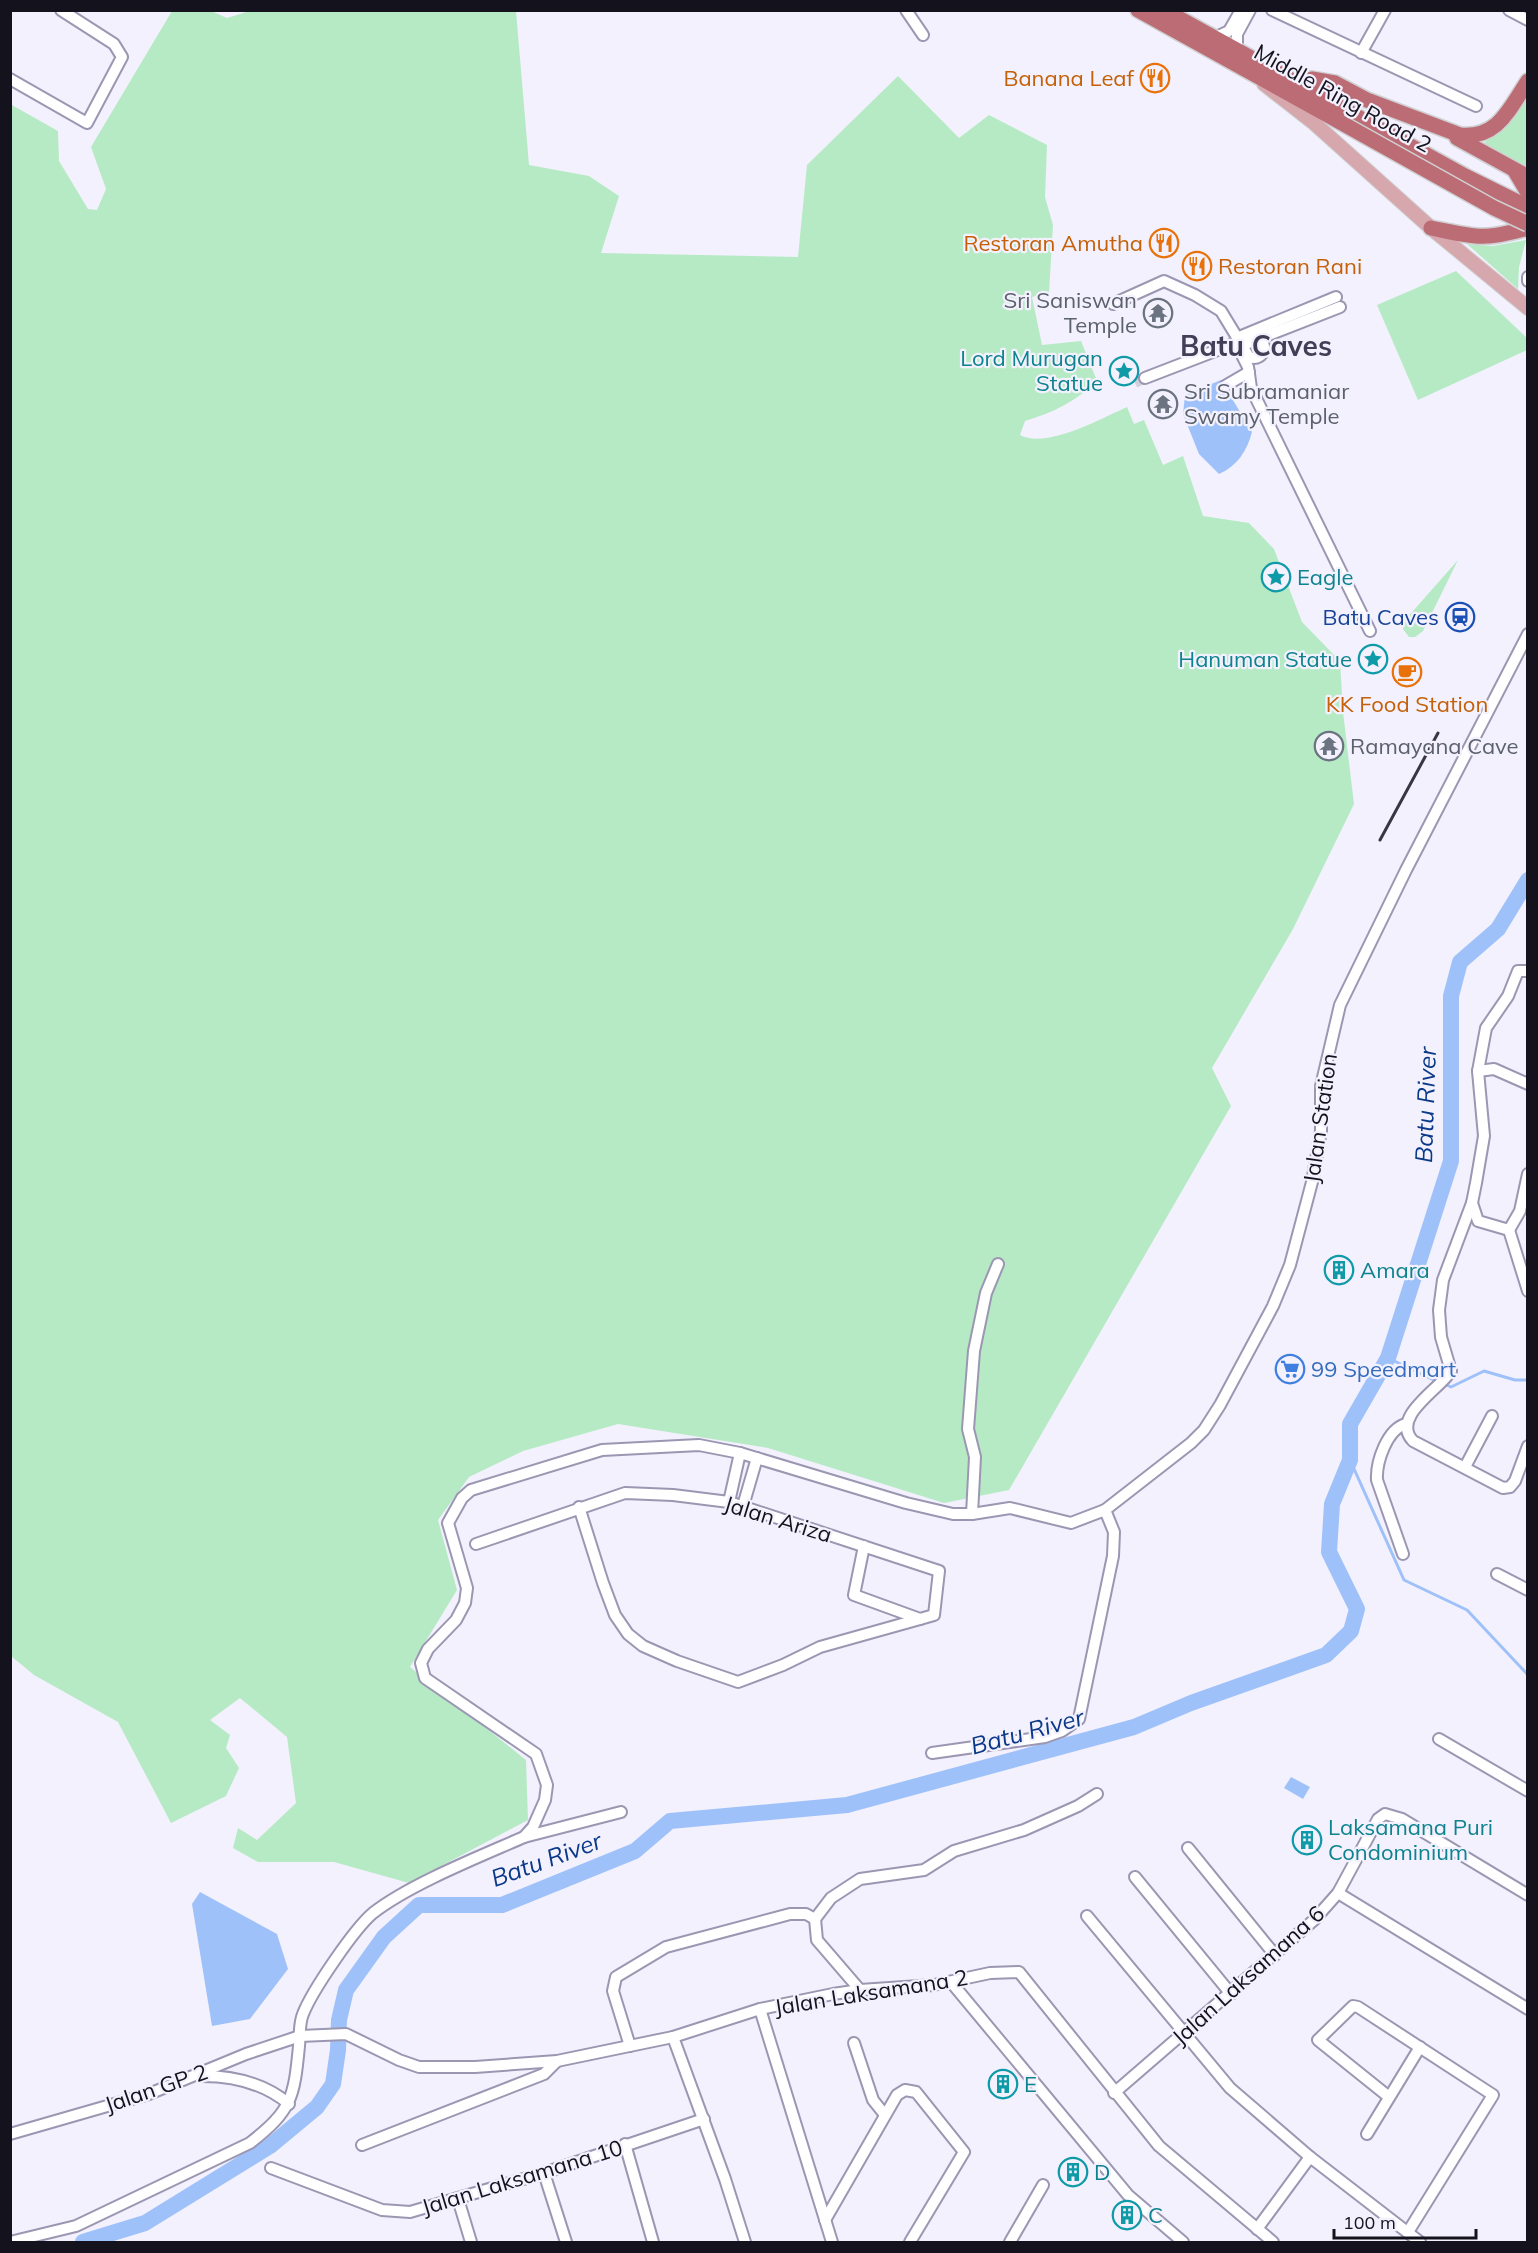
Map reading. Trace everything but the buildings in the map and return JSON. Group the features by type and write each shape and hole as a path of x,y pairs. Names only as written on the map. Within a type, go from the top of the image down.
{"highway":[{"name":"Middle Ring Road 2","path":"1138,10 1247,70 1527,207"},
{"name":"Middle Ring Road 2","path":"1164,10 1297,83 1343,116 1525,228"},
{"path":"1297,83 1312,79 1335,83 1367,100 1434,126 1527,177"},
{"path":"1434,126 1473,136 1489,132 1502,119 1527,81"},
{"path":"1512,167 1521,178 1527,193"},
{"path":"1431,228 1477,238 1508,235 1525,228 1527,216"}],"main road":[{"path":"1247,70 1314,123 1431,228 1527,308"},
{"path":"1461,253 1492,287 1527,317"}],"street":[{"path":"10,79 87,123 122,57 114,44 61,10"},
{"path":"906,10 922,35"},
{"path":"1237,50 1237,34 1250,10"},
{"path":"1272,10 1476,106"},
{"path":"1361,53 1385,10"},
{"path":"1509,10 1527,20"},
{"path":"1214,38 1229,32 1236,12"},
{"path":"1113,304 1164,281 1195,295 1221,311 1250,357 1260,357 1265,349 1261,338"},
{"path":"1145,378 1338,302 1261,338 1240,341"},
{"path":"1240,341 1251,388 1370,631"},
{"path":"1225,386 1249,372"},
{"name":"Jalan Station","path":"524,1837 533,1827 545,1800 547,1785 536,1754 424,1678 421,1663 428,1649 456,1620 465,1603 467,1588 448,1523 453,1510 471,1490 602,1449 699,1445 757,1458 906,1503 953,1514 972,1514 1010,1508 1071,1523 1105,1510 1145,1481 1204,1430 1273,1306 1290,1265 1312,1182 1321,1131 1321,1086 1340,1005 1406,870 1527,634"},
{"path":"1527,971 1521,970 1517,973 1508,996 1490,1019 1478,1071 1484,1136 1472,1203 1452,1249 1441,1290 1439,1310 1440,1337 1451,1368 1449,1374 1418,1404 1406,1424 1407,1432 1413,1441 1503,1488 1510,1487 1515,1482 1527,1446"},
{"path":"1478,1071 1494,1069 1527,1084"},
{"path":"1509,1230 1517,1221 1527,1174"},
{"path":"1472,1203 1479,1221 1509,1230"},
{"path":"1509,1230 1527,1291"},
{"path":"972,1514 975,1457 968,1429 974,1351 986,1293 998,1264"},
{"path":"1465,1467 1492,1416"},
{"path":"1403,1554 1377,1480 1377,1471 1392,1432 1398,1426 1406,1424"},
{"path":"729,1502 741,1454"},
{"path":"743,1506 757,1458"},
{"name":"Jalan Ariza","path":"476,1544 625,1493 729,1502 939,1571 934,1615 920,1619"},
{"path":"579,1507 603,1584 615,1615 628,1634 643,1646 677,1661 738,1682 783,1665 820,1647 920,1619"},
{"path":"932,1753 1046,1737 1062,1731 1079,1719 1113,1557 1114,1532 1105,1510"},
{"path":"864,1546 854,1595 920,1619"},
{"path":"1497,1574 1527,1590"},
{"path":"1439,1739 1527,1791"},
{"path":"860,1990 817,1940 814,1919 831,1898 860,1879 924,1870 954,1851 1024,1830 1078,1806 1097,1794"},
{"path":"10,2242 76,2226 250,2143 274,2124 289,2104 295,2084 302,2016 330,1968 372,1914 419,1886 524,1837 621,1812"},
{"name":"Jalan Laksamana 6","path":"1114,2092 1231,1994 1314,1920 1338,1893 1378,1819 1385,1814 1402,1819 1527,1895"},
{"path":"1188,1848 1275,1955"},
{"path":"1135,1877 1231,1994"},
{"path":"1338,1893 1527,2009"},
{"path":"630,2046 613,1991 616,1977 666,1947 790,1914 806,1914 814,1919"},
{"path":"1087,1916 1230,2088 1310,2157 1420,2242"},
{"name":"Jalan Laksamana 2","path":"319,2033 346,2034 399,2060 419,2067 475,2067 557,2061 672,2037 760,2009 860,1990 934,1985 990,1973 1019,1972 1159,2146 1273,2242"},
{"path":"951,1982 1128,2195 1183,2242"},
{"path":"1389,2097 1318,2040 1356,2006 1493,2095 1408,2232"},
{"path":"760,2009 832,2242"},
{"name":"Jalan GP 2","path":"10,2134 148,2094 246,2054 300,2036 319,2033"},
{"path":"672,2037 704,2119 745,2242"},
{"path":"854,2043 873,2100 885,2115"},
{"path":"1367,2134 1420,2047"},
{"path":"362,2145 544,2074 557,2061"},
{"path":"195,2076 236,2078 274,2092 289,2104"},
{"path":"825,2220 897,2095 905,2090 916,2092 963,2148 962,2157 910,2242"},
{"name":"Jalan Laksamana 10","path":"272,2168 382,2210 410,2212 544,2173 704,2119"},
{"path":"625,2144 653,2242"},
{"path":"1257,2229 1310,2157"},
{"path":"544,2173 566,2242"},
{"path":"1010,2242 1043,2185"},
{"path":"458,2199 471,2242"}],"green space":[{"path":"253,10 516,11 529,165 589,176 619,196 601,253 798,257 807,165 898,76 959,138 989,115 1047,145 1045,197 1053,225 1049,293 1032,297 1042,345 1081,341 1097,381 1064,406 1025,421 1020,435 1044,438 1059,435 1074,431 1127,407 1134,424 1144,420 1163,465 1183,456 1203,516 1249,523 1274,549 1302,622 1340,661 1343,712 1354,804 1293,929 1212,1068 1231,1106 1009,1490 944,1503 768,1448 618,1424 523,1451 469,1477 438,1520 457,1590 410,1667 526,1760 528,1820 409,1883 334,1862 258,1862 233,1848 238,1828 257,1840 296,1803 287,1737 240,1698 210,1720 230,1735 226,1748 239,1768 226,1796 171,1823 118,1722 34,1675 11,1656 10,104 58,131 59,161 88,209 97,210 106,189 91,147 172,11 211,11 227,18"},
{"path":"1527,90 1527,169 1482,146"},
{"path":"1526,240 1519,267 1518,289 1467,244 1493,246"},
{"path":"1456,271 1527,338 1527,350 1418,400 1377,305"},
{"path":"1458,560 1423,631 1415,637 1409,637 1403,629 1406,619"}],"water":[{"path":"1221,380 1252,432 1240,457 1231,467 1219,474 1199,454 1183,414 1185,395"},
{"path":"1291,1777 1310,1787 1303,1799 1284,1788"},
{"path":"200,1892 277,1934 288,1969 250,2019 212,2026 192,1904"}],"waterway":[{"name":"Batu River","path":"83,2242 145,2223 270,2146 317,2107 333,2084 338,2050 339,2020 346,1990 384,1937 419,1905 502,1905 635,1851 670,1821 847,1805 1134,1727 1191,1703 1326,1655 1351,1631 1357,1609 1329,1552 1332,1504 1350,1460 1350,1424 1388,1358 1451,1161 1451,996 1460,962 1498,929 1528,880"},
{"path":"1388,1358 1438,1382"},
{"path":"1445,1384 1451,1387 1484,1371 1515,1380 1528,1380"},
{"path":"1350,1460 1404,1580 1467,1610 1528,1675"}],"tunnel":[{"path":"1135,383 1145,378"}],"railway":[{"path":"1380,840 1438,733"}],"place":[{"name":"Banana Leaf","path":"1155,78"},
{"name":"Restoran Amutha","path":"1164,243"},
{"name":"Restoran Rani","path":"1197,266"},
{"name":"Sri Saniswan Temple","path":"1158,313"},
{"name":"Lord Murugan Statue","path":"1124,371"},
{"name":"Sri Subramaniar Swamy Temple","path":"1163,404"},
{"name":"Eagle","path":"1276,577"},
{"name":"Batu Caves","path":"1460,617"},
{"name":"Hanuman Statue","path":"1373,659"},
{"name":"KK Food Station","path":"1407,672"},
{"name":"Ramayana Cave","path":"1329,746"},
{"name":"Amara","path":"1339,1270"},
{"name":"99 Speedmart","path":"1290,1369"},
{"name":"Laksamana Puri Condominium","path":"1307,1840"},
{"name":"E","path":"1003,2084"},
{"name":"D","path":"1073,2172"},
{"name":"C","path":"1127,2215"}],"district":[{"name":"Batu Caves","path":"1256,345"}]}
